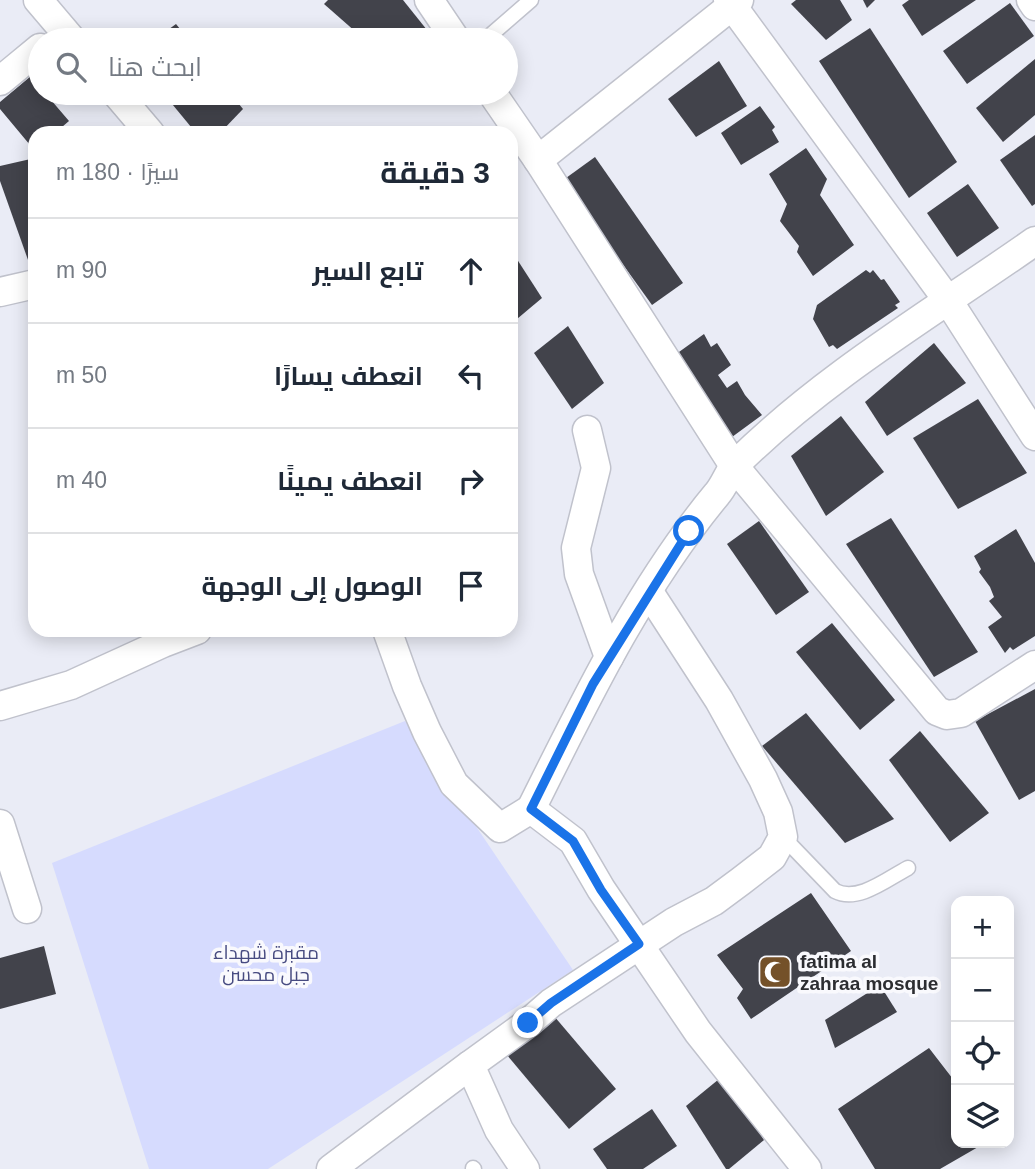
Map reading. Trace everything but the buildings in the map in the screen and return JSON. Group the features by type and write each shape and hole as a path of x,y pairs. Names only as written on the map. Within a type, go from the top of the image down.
{"street":[{"path":"38,0 55,28"},
{"path":"429,0 448,28"},
{"path":"1031,0 1035,6"},
{"path":"538,160 733,2 948,302 1035,436"},
{"path":"0,81 28,58"},
{"path":"126,105 144,126"},
{"path":"500,105 515,126"},
{"path":"518,131 734,466 937,711 947,715 961,713 1035,665"},
{"path":"389,637 417,709 454,784 500,828 531,809 608,657 689,531 726,484 734,466 825,387 1035,241"},
{"path":"0,292 28,286"},
{"path":"587,430 596,468 576,548 579,574 608,657"},
{"path":"331,1169 528,1023 551,1003 639,944 713,901 772,857 783,837 778,812 763,779 719,700 649,592"},
{"path":"0,706 71,685 179,637"},
{"path":"531,809 573,841 601,890 698,1032 807,1169"},
{"path":"0,824 27,909"},
{"path":"470,1065 499,1130 525,1169"}],"lane":[{"path":"499,28 531,0"},
{"path":"783,837 843,896 855,895 908,868"}],"green space":[{"name":"مقبرة شهداء جبل محسن","path":"405,721 573,970 268,1169 149,1169 52,863"}],"place":[{"name":"fatima al zahraa mosque","path":"775,972"}],"route":[{"path":"528,1023 551,1003 639,944 601,890 573,841 531,809 608,657 689,531"}]}
